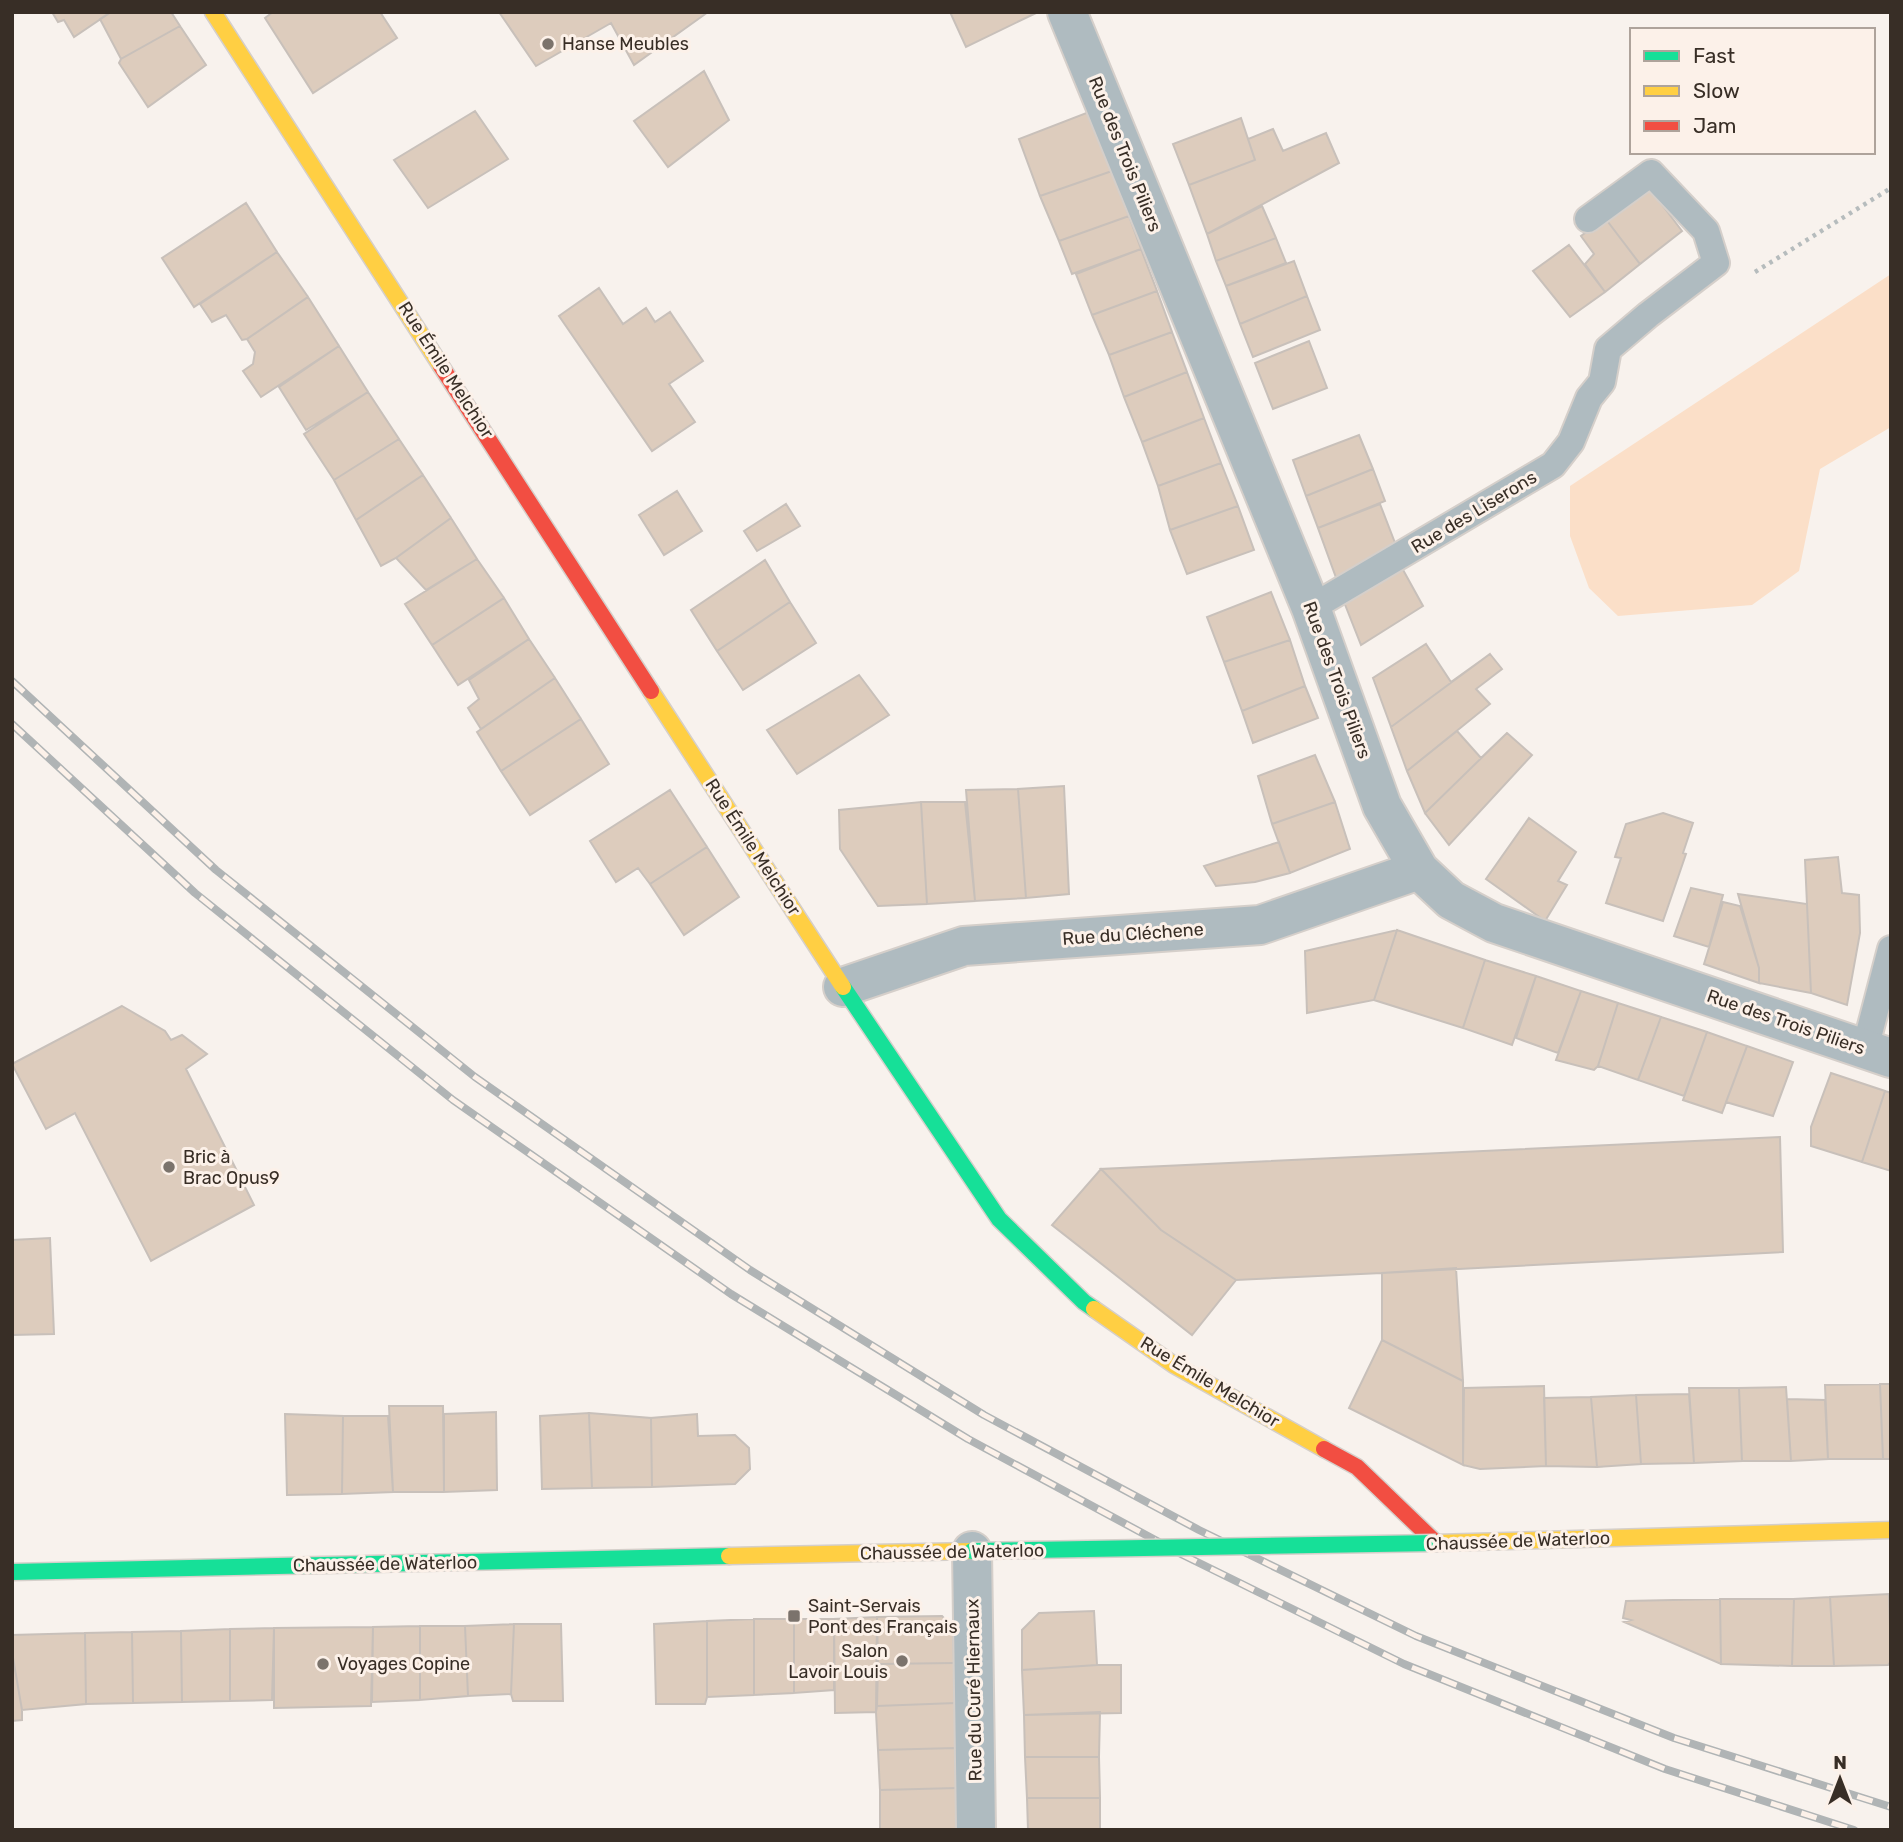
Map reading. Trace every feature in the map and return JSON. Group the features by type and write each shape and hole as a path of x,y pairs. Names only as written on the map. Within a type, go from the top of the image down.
{"street":[{"name":"Rue Émile Melchior","path":"213,12 843,987 999,1219 1084,1302 1174,1365 1357,1467 1436,1543"},
{"name":"Rue des Trois Piliers","path":"1067,12 1311,608 1382,806 1419,870 1451,900 1494,923 1878,1053"},
{"name":"Rue du Cléchene","path":"843,987 964,946 1261,925 1419,870"},
{"name":"Chaussée de Waterloo","path":"12,1572 1436,1543 1891,1530"},
{"name":"Rue du Curé Hiernaux","path":"972,1551 976,1830"}],"lane":[{"name":"Rue des Liserons","path":"1311,608 1553,466 1571,442 1589,398 1602,382 1608,349 1716,263 1706,231 1651,173 1588,219"},
{"path":"1878,1053 1891,949"}],"shaded area":[{"path":"1891,274 1891,427 1820,469 1799,571 1752,605 1618,616 1589,588 1570,536 1570,486"}],"building":[{"path":"52,12 111,12 74,37 64,20 58,22"},
{"path":"111,12 171,12 180,26 121,59 100,19"},
{"path":"273,12 380,12 397,38 313,93 265,18"},
{"name":"Hanse Meubles","path":"499,12 708,12 634,65 611,23 536,66"},
{"path":"950,12 1036,12 1036,13 966,47"},
{"path":"180,26 206,65 148,107 119,63 121,59"},
{"path":"704,71 729,120 668,167 634,121"},
{"path":"475,111 508,159 428,208 394,160"},
{"path":"1089,112 1112,171 1040,196 1019,139"},
{"path":"1241,118 1255,160 1189,185 1173,144"},
{"path":"1273,129 1283,151 1326,133 1339,163 1207,234 1189,185 1255,160 1248,139"},
{"path":"1112,171 1129,216 1059,241 1040,196"},
{"path":"1647,185 1682,231 1640,264 1605,218"},
{"path":"246,203 277,252 194,307 162,258"},
{"path":"1262,206 1276,238 1216,261 1207,234"},
{"path":"1129,216 1141,249 1072,274 1059,241"},
{"path":"1605,218 1640,264 1605,292 1585,264 1594,254 1581,236"},
{"path":"1276,238 1286,263 1226,286 1216,261"},
{"path":"1569,245 1605,292 1570,317 1533,271"},
{"path":"1141,249 1157,291 1092,315 1076,274"},
{"path":"277,252 308,297 247,339 242,340 226,315 212,322 200,304"},
{"path":"1294,261 1307,296 1240,324 1226,286"},
{"path":"599,288 623,324 646,308 655,322 670,312 703,361 669,384 695,422 652,451 559,316"},
{"path":"1157,291 1172,332 1109,355 1092,315"},
{"path":"1307,296 1320,330 1253,357 1240,324"},
{"path":"308,297 339,346 261,397 243,371 253,364 255,352 247,339"},
{"path":"1172,332 1187,372 1124,397 1109,355"},
{"path":"1309,341 1327,388 1273,409 1255,363"},
{"path":"339,346 368,392 306,430 279,387"},
{"path":"1187,372 1204,418 1142,442 1124,397"},
{"path":"368,392 399,439 334,480 304,434"},
{"path":"1204,418 1221,463 1158,486 1142,442"},
{"path":"1359,435 1373,469 1306,496 1293,460"},
{"path":"399,439 423,475 356,520 334,480"},
{"path":"1221,463 1238,506 1170,530 1158,486"},
{"path":"1373,469 1385,501 1318,528 1306,496"},
{"path":"423,475 451,518 381,566 356,520"},
{"path":"677,491 702,531 664,555 639,515"},
{"path":"786,504 800,526 757,551 744,531"},
{"path":"1380,504 1397,548 1338,583 1318,528"},
{"path":"1238,506 1254,550 1187,574 1170,530"},
{"path":"451,518 477,559 426,590 396,558"},
{"path":"477,559 504,598 432,645 405,604"},
{"path":"765,560 790,602 717,651 691,610"},
{"path":"1402,568 1423,606 1361,645 1344,602"},
{"path":"1271,592 1290,640 1224,662 1207,617"},
{"path":"504,598 529,639 458,685 432,645"},
{"path":"790,602 816,643 743,690 717,651"},
{"path":"529,639 555,678 481,729 468,708 479,699 469,680"},
{"path":"1290,640 1305,686 1242,711 1224,662"},
{"path":"1426,644 1451,682 1490,654 1391,727 1373,678"},
{"path":"1490,654 1502,669 1476,689 1490,704 1407,771 1391,727"},
{"path":"859,675 889,715 797,774 767,730"},
{"path":"555,678 581,719 501,771 477,732"},
{"path":"1305,686 1318,718 1253,743 1242,711"},
{"path":"581,719 609,764 530,815 501,771"},
{"path":"1457,731 1481,758 1507,733 1425,813 1407,771"},
{"path":"1507,733 1532,755 1449,845 1425,813"},
{"path":"1315,755 1335,802 1272,824 1258,776"},
{"path":"1064,786 1069,894 1026,898 1018,789"},
{"path":"1018,789 1026,898 975,901 966,790"},
{"path":"670,790 707,847 650,884 638,868 616,882 590,841"},
{"path":"921,802 927,904 878,906 840,849 839,810"},
{"path":"921,802 965,802 975,901 927,904"},
{"path":"1335,802 1350,849 1290,873 1272,824"},
{"path":"1663,813 1693,823 1683,853 1686,854 1663,921 1606,903 1621,858 1615,857 1626,824"},
{"path":"1529,818 1576,852 1558,881 1567,885 1545,921 1486,879"},
{"path":"1279,842 1290,873 1255,882 1216,886 1204,866"},
{"path":"707,847 739,897 684,935 650,884"},
{"path":"1838,857 1842,893 1859,895 1860,933 1847,1005 1811,993 1805,860"},
{"path":"1691,888 1723,895 1709,947 1674,936"},
{"path":"1738,894 1807,904 1811,993 1759,983 1759,968"},
{"path":"1723,902 1740,906 1759,968 1759,983 1704,964"},
{"path":"1397,930 1485,960 1463,1028 1374,1000"},
{"path":"1397,930 1374,1000 1307,1013 1305,951"},
{"path":"1485,960 1536,976 1512,1045 1463,1028"},
{"path":"1536,976 1581,991 1558,1053 1516,1038"},
{"path":"1581,991 1618,1003 1598,1066 1594,1070 1556,1060"},
{"path":"1618,1003 1661,1017 1638,1080 1598,1066"},
{"name":"Bric à Brac Opus9","path":"122,1006 165,1031 171,1040 182,1035 207,1054 186,1069 254,1205 151,1261 75,1113 46,1129 12,1064"},
{"path":"1661,1017 1707,1032 1684,1096 1638,1080"},
{"path":"1707,1032 1747,1046 1722,1113 1683,1100"},
{"path":"1747,1046 1793,1062 1773,1116 1726,1102"},
{"path":"1831,1073 1885,1091 1862,1162 1811,1146 1811,1127"},
{"path":"1885,1091 1891,1093 1891,1171 1862,1162"},
{"path":"1780,1137 1783,1252 1236,1280 1161,1230 1101,1169"},
{"path":"1101,1169 1161,1230 1236,1280 1192,1335 1052,1225"},
{"path":"50,1238 54,1334 12,1335 12,1240"},
{"path":"1456,1268 1463,1381 1382,1340 1382,1273"},
{"path":"1382,1340 1463,1381 1463,1465 1349,1408"},
{"path":"1880,1384 1883,1459 1828,1459 1825,1385"},
{"path":"1880,1384 1891,1384 1891,1459 1883,1459"},
{"path":"1544,1386 1546,1466 1480,1469 1463,1465 1464,1388"},
{"path":"1786,1387 1791,1461 1742,1461 1739,1388"},
{"path":"1689,1388 1739,1388 1742,1461 1694,1463"},
{"path":"1689,1394 1694,1463 1641,1464 1636,1395"},
{"path":"1636,1395 1641,1464 1597,1467 1591,1397"},
{"path":"1591,1397 1597,1467 1546,1466 1544,1398"},
{"path":"1787,1399 1825,1400 1828,1459 1791,1461"},
{"path":"389,1406 443,1406 444,1492 393,1492"},
{"path":"496,1412 497,1490 444,1492 444,1414"},
{"path":"589,1413 592,1488 542,1489 540,1416"},
{"path":"589,1413 651,1418 652,1487 592,1488"},
{"path":"285,1414 343,1416 342,1494 287,1495"},
{"path":"697,1414 698,1436 735,1435 749,1448 750,1469 735,1484 652,1487 651,1418"},
{"path":"343,1416 388,1416 393,1492 342,1494"},
{"path":"1889,1594 1891,1661 1888,1665 1834,1666 1830,1597"},
{"path":"1830,1597 1834,1666 1792,1666 1794,1599"},
{"path":"1720,1599 1721,1664 1624,1622 1631,1620 1623,1618 1626,1601"},
{"path":"1720,1599 1794,1599 1792,1666 1721,1664"},
{"path":"1094,1611 1097,1665 1022,1670 1022,1630 1039,1613"},
{"path":"942,1616 953,1628 954,1663 878,1664 877,1617"},
{"path":"877,1617 876,1712 835,1713 834,1619"},
{"path":"754,1619 754,1695 707,1697 707,1621"},
{"path":"754,1619 794,1619 794,1693 754,1695"},
{"path":"794,1619 834,1619 834,1690 794,1693"},
{"path":"707,1621 705,1704 656,1704 654,1624"},
{"path":"514,1624 511,1694 468,1696 465,1626"},
{"path":"514,1624 561,1624 563,1701 513,1701"},
{"path":"420,1626 420,1700 372,1702 373,1627"},
{"path":"420,1626 465,1626 468,1696 420,1700"},
{"name":"Voyages Copine","path":"373,1627 371,1706 274,1708 274,1628"},
{"path":"274,1628 272,1700 230,1701 230,1629"},
{"path":"230,1629 230,1701 182,1702 181,1631"},
{"path":"181,1631 182,1702 133,1703 132,1632"},
{"path":"132,1632 133,1703 86,1704 85,1633"},
{"path":"85,1633 86,1704 22,1710 12,1652 12,1635"},
{"path":"12,1652 22,1720 12,1721"},
{"path":"954,1663 955,1703 877,1706 878,1664"},
{"path":"1121,1665 1121,1713 1024,1715 1022,1670"},
{"path":"955,1703 956,1748 878,1750 877,1706"},
{"path":"1100,1712 1099,1757 1025,1757 1024,1715"},
{"path":"956,1748 957,1788 880,1790 878,1750"},
{"path":"1025,1757 1099,1757 1100,1798 1027,1798"},
{"path":"957,1788 957,1829 880,1830 880,1790"},
{"path":"1027,1798 1100,1798 1100,1830 1028,1830"}],"railway":[{"path":"12,681 216,870 475,1077 750,1270 984,1415 1199,1530 1416,1636 1674,1738 1891,1807"},
{"path":"12,724 195,893 453,1100 731,1294 968,1439 1183,1555 1404,1664 1665,1769 1854,1830"}],"traffic: fast":[{"path":"843,987 999,1219 1094,1309"},
{"path":"972,1551 1436,1543"},
{"path":"12,1572 729,1556"}],"traffic: slow":[{"path":"213,12 441,366"},
{"path":"651,691 843,987"},
{"path":"1094,1309 1174,1365 1324,1449"},
{"path":"1436,1543 1891,1530"},
{"path":"729,1556 972,1551"}],"traffic: jam":[{"path":"441,366 651,691"},
{"path":"1324,1449 1357,1467 1436,1543"}],"place":[{"name":"Hanse Meubles","path":"548,44"},
{"name":"Bric à Brac Opus9","path":"169,1167"},
{"name":"Saint-Servais Pont des Français","path":"794,1616"},
{"name":"Salon Lavoir Louis","path":"902,1661"},
{"name":"Voyages Copine","path":"323,1664"}]}
